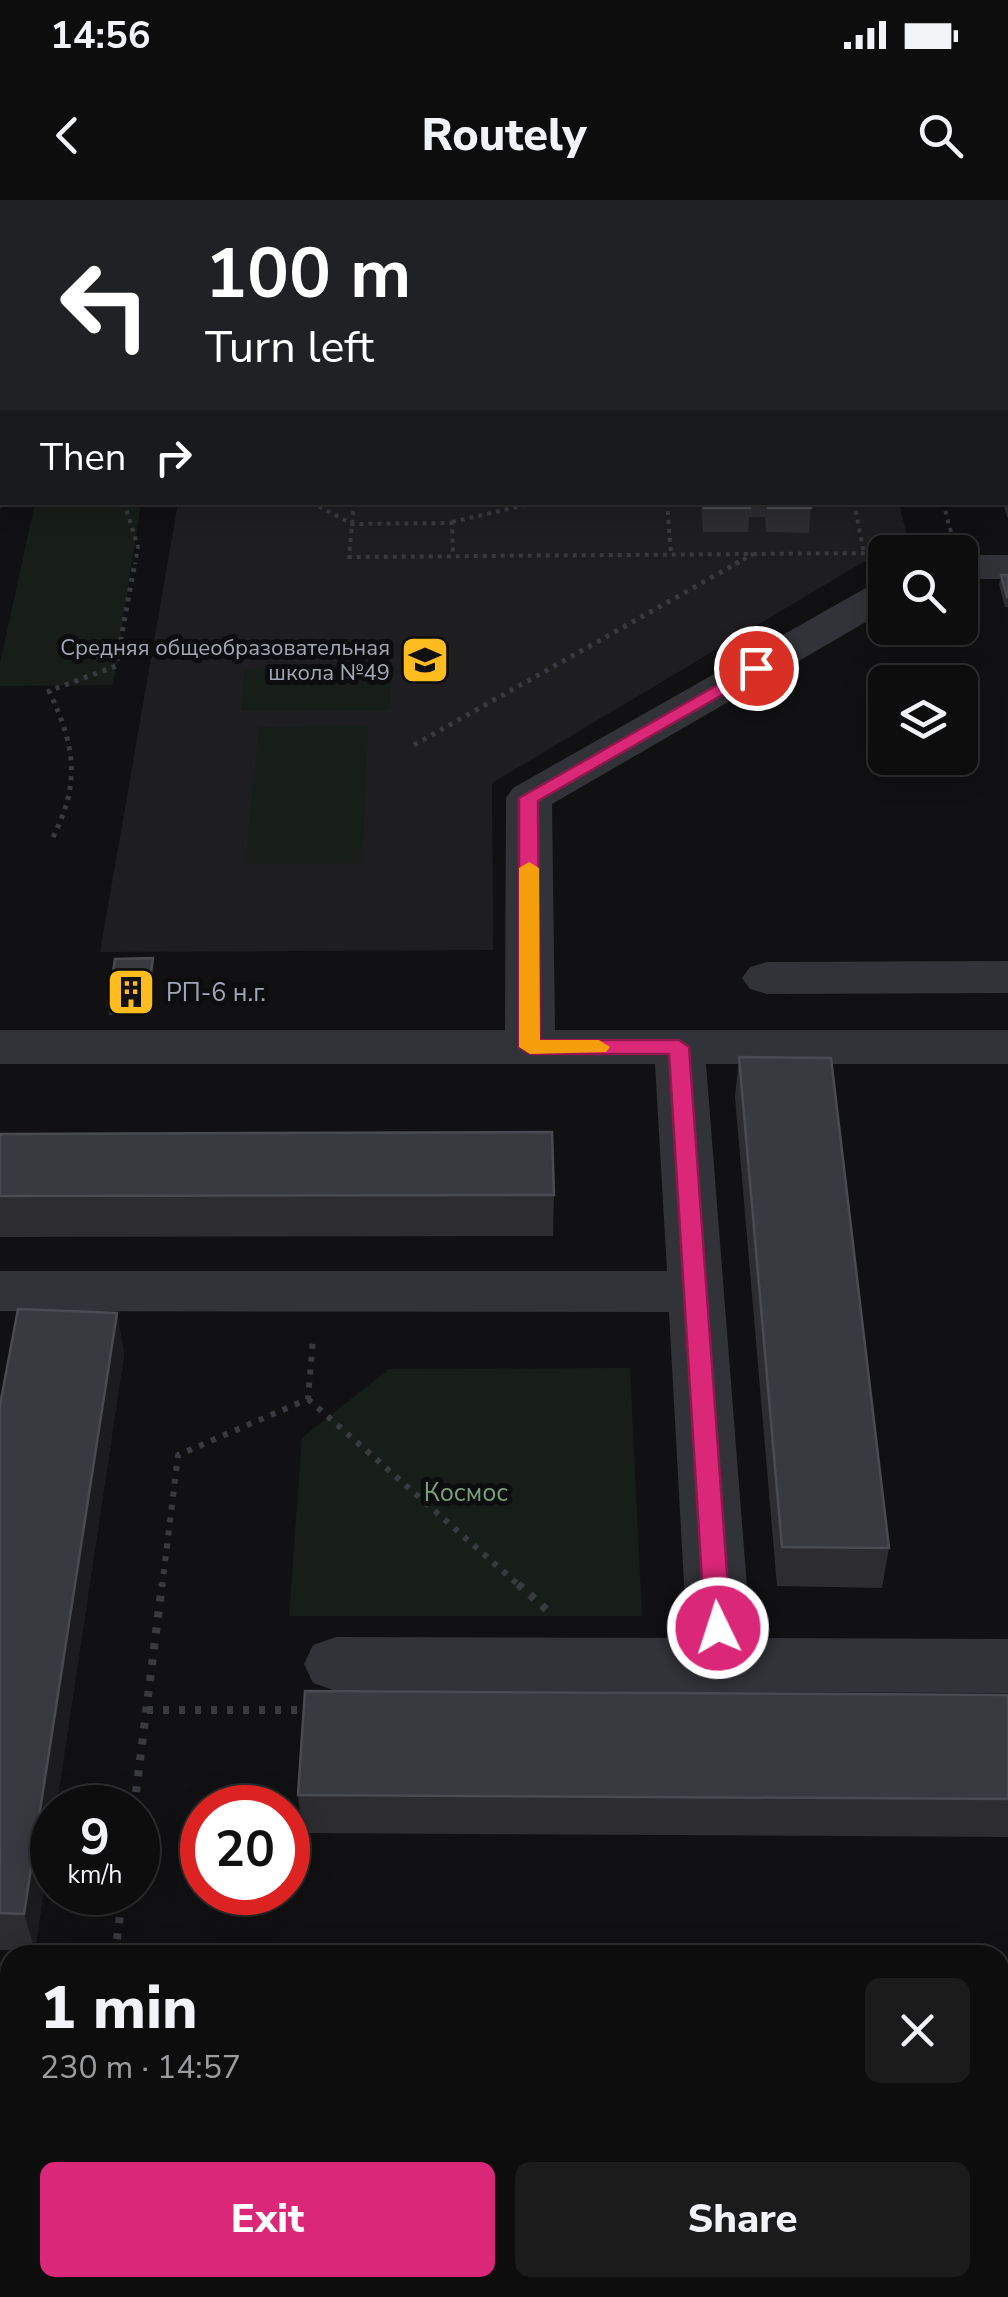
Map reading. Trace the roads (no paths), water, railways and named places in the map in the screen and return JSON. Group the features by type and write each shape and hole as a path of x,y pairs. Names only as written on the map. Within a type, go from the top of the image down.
{"lane":[{"path":"978,567 1008,567"},
{"path":"530,1047 529,798 868,604"},
{"path":"766,978 1008,977"},
{"path":"0,1047 1008,1047"},
{"path":"679,1047 721,1665"},
{"path":"0,1291 694,1292"},
{"path":"336,1664 1008,1666"}],"place":[{"name":"Средняя общеобразовательная школа №49","path":"425,660"},
{"name":"РП-6 н.г.","path":"131,992"}],"park label":[{"name":"Космос","path":"466,1492"}]}
